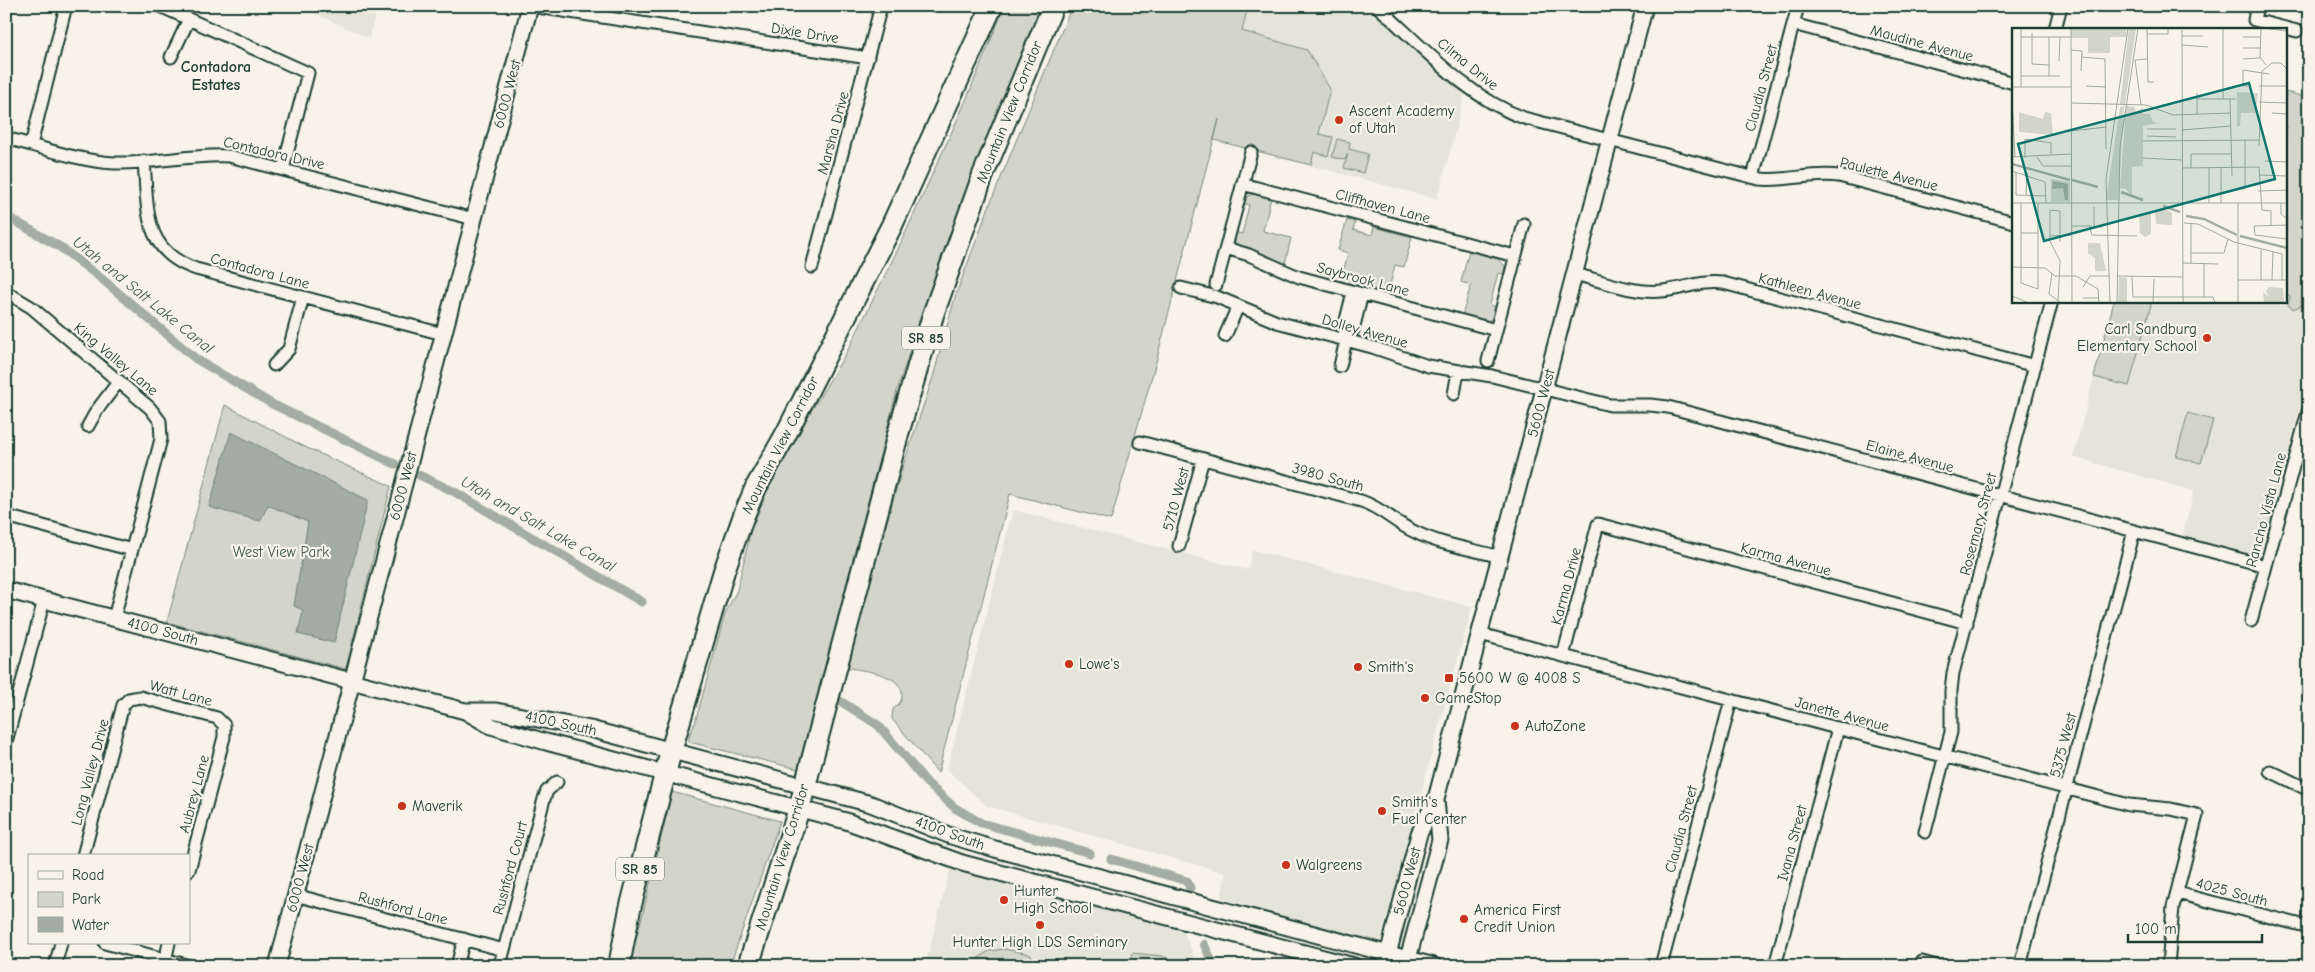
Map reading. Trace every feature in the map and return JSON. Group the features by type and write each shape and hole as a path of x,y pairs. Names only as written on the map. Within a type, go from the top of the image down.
{"highway":[{"name":"Mountain View Corridor","path":"619,966 630,909 664,773 733,543 756,487 786,434 892,225 992,6"},
{"name":"Mountain View Corridor","path":"748,966 799,809 905,409 933,315 983,175 1053,6"}],"main road":[{"name":"6000 West","path":"277,966 530,6"},
{"name":"5600 West","path":"1386,960 1419,834 1436,799 1646,6"},
{"name":"4100 South","path":"6,590 464,712 491,726 799,809 880,833 962,863 1354,966"},
{"name":"4100 South","path":"464,712 496,711 590,729 871,804 945,834 1386,960 1434,966"},
{"name":"5600 West","path":"1407,962 1440,840 1436,799"}],"street":[{"path":"31,145 66,6"},
{"path":"160,6 308,73 283,169"},
{"name":"Dixie Drive","path":"530,6 868,58"},
{"name":"Marsha Drive","path":"812,267 881,6"},
{"name":"Cilma Drive","path":"1377,6 1462,82 1499,108 1533,121 1610,140"},
{"name":"Claudia Street","path":"1753,177 1798,6"},
{"path":"2055,28 2061,6"},
{"path":"2257,6 2254,20 2285,28"},
{"path":"171,57 189,19"},
{"name":"Maudine Avenue","path":"1793,24 2012,82"},
{"path":"2288,29 2297,31"},
{"name":"Contadora Drive","path":"6,138 102,162 144,161 218,155 244,159 474,220"},
{"name":"Paulette Avenue","path":"1610,140 1768,180 1818,174 1839,176 2012,221"},
{"path":"1216,285 1251,152"},
{"name":"Contadora Lane","path":"144,161 148,218 158,243 171,256 196,269 443,334"},
{"name":"Cliffhaven Lane","path":"1242,184 1515,256"},
{"path":"1488,361 1524,224"},
{"name":"Saybrook Lane","path":"1226,248 1249,255 1286,273 1496,330"},
{"name":"Kathleen Avenue","path":"1576,274 1646,291 1671,290 1702,282 1723,283 2035,366"},
{"name":"Dolley Avenue","path":"1181,288 1217,297 1288,326 1379,349 1428,366 1486,375 1545,389"},
{"path":"1340,366 1346,340 1344,328 1357,293"},
{"name":"King Valley Lane","path":"8,296 31,307 119,381 154,412 162,430 114,618"},
{"path":"274,365 284,356 290,345 303,297"},
{"name":"Rosemary Street","path":"1925,832 1951,732 1952,678 2052,302"},
{"path":"1225,336 1238,306"},
{"path":"1454,394 1458,372"},
{"path":"88,426 97,410 119,381"},
{"name":"Elaine Avenue","path":"1545,389 1610,406 1650,405 1668,407 2266,566"},
{"name":"Rancho Vista Lane","path":"2251,621 2309,408"},
{"name":"3980 South","path":"1140,442 1361,501 1374,506 1402,526 1422,536 1500,557"},
{"name":"5710 West","path":"1180,546 1203,459"},
{"path":"6,516 132,550"},
{"name":"Karma Avenue","path":"1598,524 1967,623"},
{"name":"Karma Drive","path":"1563,656 1598,524"},
{"name":"5375 West","path":"2020,966 2134,531"},
{"path":"6,742 44,600"},
{"name":"Janette Avenue","path":"1480,634 2137,807 2172,809 2197,815 2177,893"},
{"name":"Watt Lane","path":"129,698 140,697 213,717 224,725"},
{"name":"Long Valley Drive","path":"84,854 122,708 129,698"},
{"name":"Claudia Street","path":"1660,966 1731,700"},
{"name":"Aubrey Lane","path":"190,866 224,737 224,725"},
{"name":"Ivana Street","path":"1775,966 1838,728"},
{"path":"2270,771 2309,790"},
{"name":"Rushford Court","path":"501,965 544,799 548,791 557,782"},
{"path":"2168,966 2169,935 2177,893"},
{"name":"4025 South","path":"2177,893 2309,927"},
{"name":"Rushford Lane","path":"295,894 504,950"},
{"path":"457,966 464,939"},
{"path":"56,966 61,944"},
{"path":"108,944 164,962 190,966"},
{"path":"164,962 169,944"},
{"path":"1922,962 1937,966"}],"shaded area":[{"path":"298,6 378,6 369,38"},
{"name":"Ascent Academy of Utah","path":"1247,6 1365,6 1465,95 1437,199 1214,140"},
{"name":"Carl Sandburg Elementary School","path":"2288,93 2309,98 2309,374 2262,549 2253,556 2182,538 2194,491 2073,457 2114,302 2288,302"},
{"path":"1013,510 1248,570 1252,550 1472,607 1380,942 1221,898 1226,873 987,806 947,770"},
{"name":"Hunter High School","path":"950,869 1184,932 1198,966 925,966"}],"green space":[{"path":"1005,6 1043,6 948,243 898,387 798,769 689,742 689,736 695,723 725,614 737,590 751,530 766,494 801,428 849,348 898,249 964,105"},
{"path":"1072,6 1248,6 1242,31 1307,50 1330,89 1319,134 1333,137 1328,156 1314,152 1311,165 1214,140 1219,119 1156,362 1111,520 1010,494 938,773 892,719 893,709 902,698 899,686 894,681 879,674 845,667 903,466 933,377 955,297 990,204"},
{"path":"2288,93 2309,98 2309,294 2306,303 2293,309 2288,305 2290,296 2288,295"},
{"path":"1337,139 1350,142 1349,149 1368,154 1363,173 1344,168 1348,153 1345,160 1332,157"},
{"path":"1254,194 1271,198 1263,231 1291,238 1284,268 1238,247 1235,243 1235,232 1242,234 1249,205 1242,203 1245,197"},
{"path":"1347,220 1355,222 1353,230 1372,235 1374,227 1412,237 1404,267 1395,265 1387,297 1340,284 1348,253 1338,250"},
{"path":"1469,251 1498,259 1505,266 1504,274 1498,273 1490,305 1497,307 1493,318 1486,322 1462,316 1471,285 1461,282"},
{"path":"2114,302 2152,302 2129,386 2094,377"},
{"name":"West View Park","path":"225,405 305,447 391,486 346,669 167,622"},
{"path":"2188,413 2213,420 2201,463 2176,457"},
{"path":"672,792 780,821 730,966 628,966 642,917"},
{"path":"1005,949 1029,954 1044,966 1025,966 1010,962 988,966 967,966 989,951"},
{"path":"1132,953 1162,956 1187,966 1129,966"}],"water":[{"path":"231,432 368,500 334,643 298,634 303,610 294,606 308,522 268,505 260,521 209,507"}],"waterway":[{"name":"Utah and Salt Lake Canal","path":"6,216 60,247 102,279 196,359 272,404 395,464"},
{"name":"Utah and Salt Lake Canal","path":"419,475 453,491 642,602"},
{"name":"Utah and Salt Lake Canal","path":"837,699 878,725 927,783 955,808 981,823 1090,853"},
{"name":"Utah and Salt Lake Canal","path":"1111,859 1187,881 1190,888"},
{"name":"Utah and Salt Lake Canal","path":"1204,944 1214,966"}],"place":[{"name":"Ascent Academy of Utah","path":"1339,120"},
{"name":"Carl Sandburg Elementary School","path":"2207,338"},
{"name":"Lowe's","path":"1069,664"},
{"name":"Smith's","path":"1358,667"},
{"name":"5600 W @ 4008 S","path":"1449,678"},
{"name":"GameStop","path":"1425,698"},
{"name":"AutoZone","path":"1515,726"},
{"name":"Maverik","path":"402,806"},
{"name":"Smith's Fuel Center","path":"1382,811"},
{"name":"Walgreens","path":"1286,865"},
{"name":"Hunter High School","path":"1004,900"},
{"name":"America First Credit Union","path":"1464,919"},
{"name":"Hunter High LDS Seminary","path":"1040,925"}],"district":[{"name":"Contadora Estates","path":"216,76"}]}
